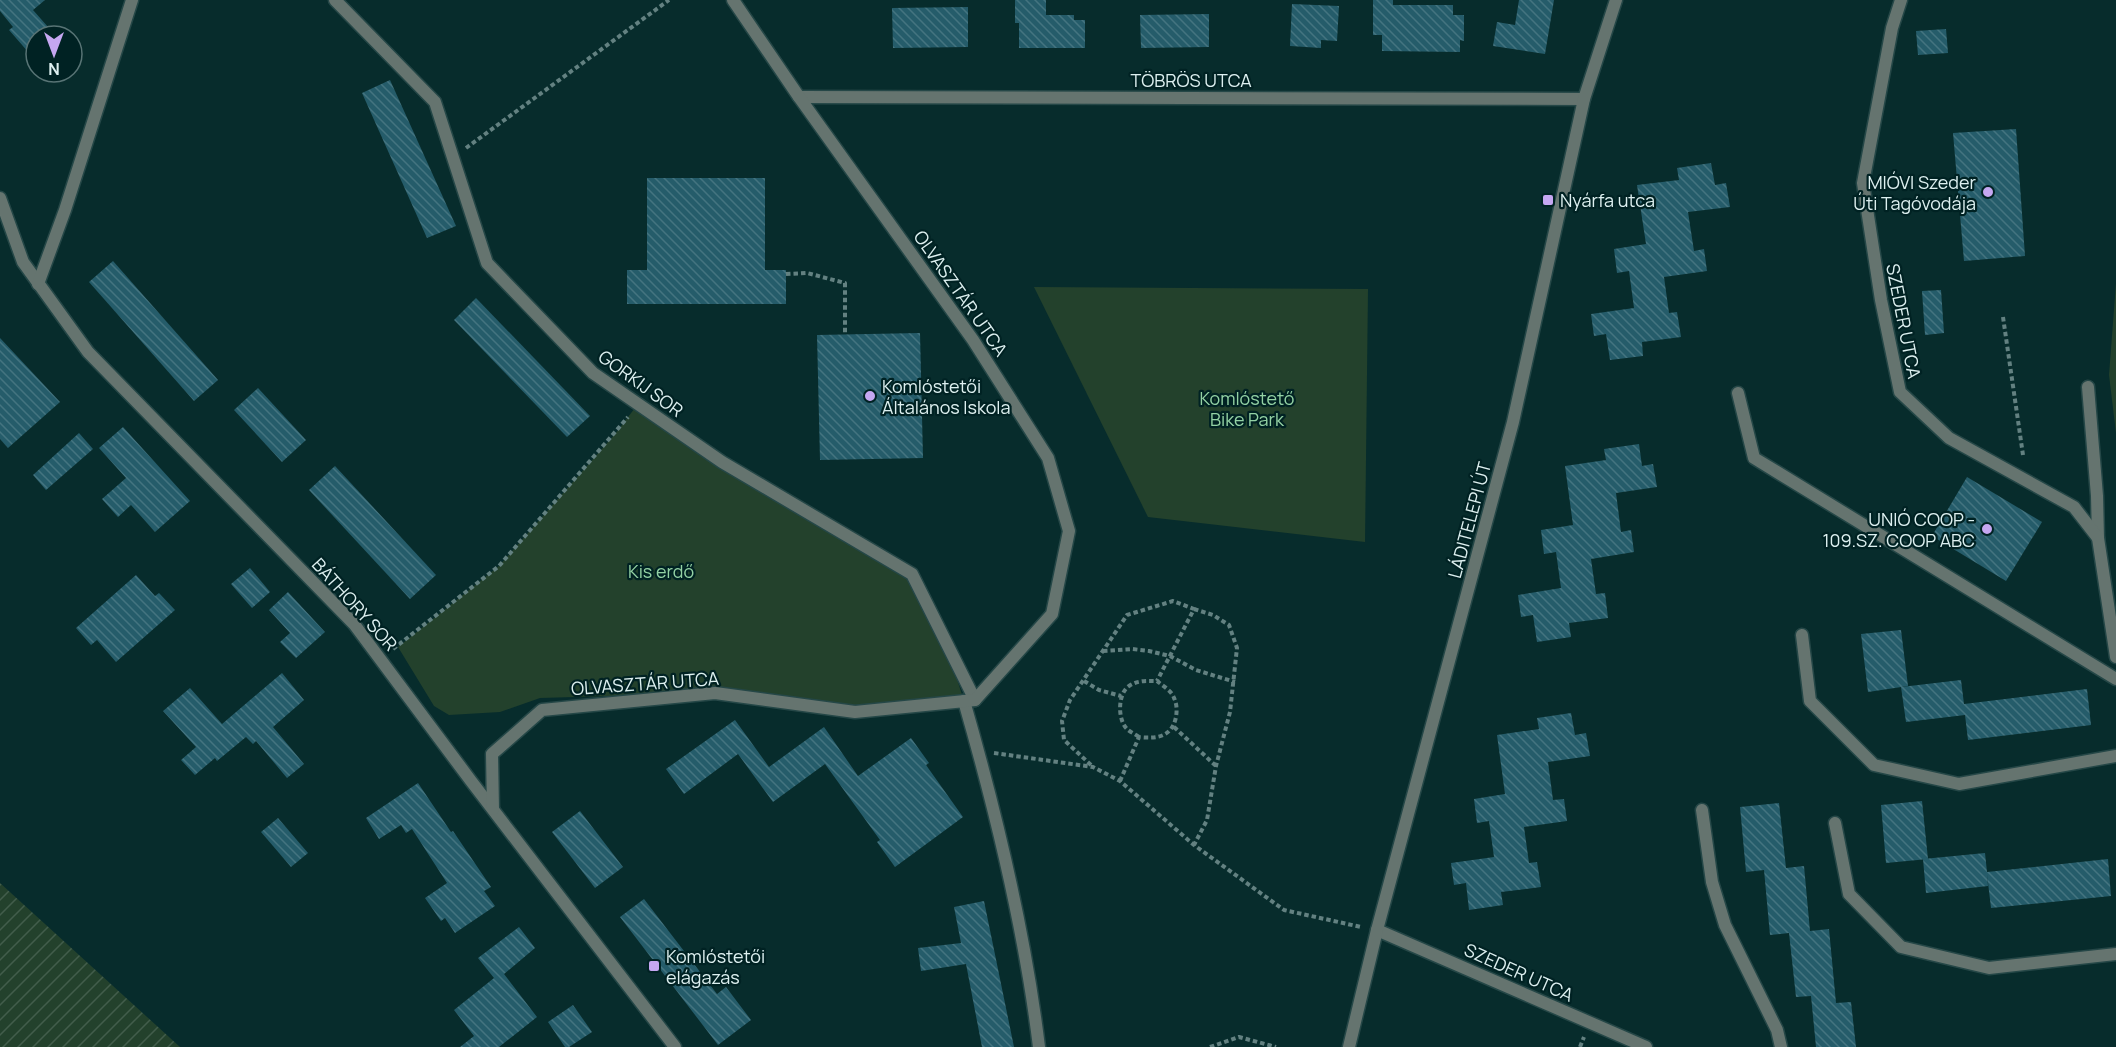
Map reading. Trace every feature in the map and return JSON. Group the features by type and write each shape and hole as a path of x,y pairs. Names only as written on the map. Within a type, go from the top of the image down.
{"street":[{"path":"38,284 65,210 132,0"},
{"name":"GORKIJ SOR","path":"335,0 435,102 487,263 593,374 722,462 912,574 969,700 1031,983 1039,1047"},
{"name":"OLVASZTÁR UTCA","path":"493,809 492,754 542,710 715,693 855,712 969,700 1052,614 1069,531 1048,458 973,340 799,97 734,0"},
{"name":"LÁDITELEPI ÚT","path":"1349,1047 1377,930 1514,422 1584,99 1616,0"},
{"name":"SZEDER UTCA","path":"1901,0 1892,28 1863,183 1881,300 1900,392 1949,438 2074,507 2098,538 2116,657"},
{"name":"TÖBRÖS UTCA","path":"799,97 1584,99"},
{"name":"BÁTHORY SOR","path":"0,198 23,261 88,352 354,624 675,1047"},
{"path":"2088,387 2098,538"},
{"path":"1738,393 1754,458 2116,679"},
{"path":"1802,635 1810,701 1874,765 1959,784 2116,756"},
{"path":"1702,810 1712,882 1725,925 1777,1030 1781,1047"},
{"path":"1835,823 1849,894 1901,946 1989,968 2116,954"},
{"name":"SZEDER UTCA","path":"1377,930 1646,1047"}],"path":[{"path":"453,157 669,0"},
{"path":"786,274 807,273 845,284 845,334"},
{"path":"2003,317 2023,455"},
{"path":"381,659 499,566 639,404"},
{"path":"1194,845 1207,820 1216,766 1230,712 1237,648 1229,625 1213,615 1173,601 1127,615 1070,700 1062,721 1064,740 1093,766 1120,781 1194,845 1284,910 1377,930"},
{"path":"1157,681 1194,609"},
{"path":"1103,651 1132,649 1149,651 1170,656 1196,670 1235,682"},
{"path":"1084,681 1099,690 1122,696"},
{"path":"1139,681 1157,681 1174,696 1177,710 1174,727 1152,738 1139,736 1125,728 1120,712 1122,696 1127,687 1139,681"},
{"path":"1174,727 1216,766"},
{"path":"1120,781 1139,736"},
{"path":"979,751 1093,766"},
{"path":"1210,1047 1239,1037 1276,1047"}],"green space":[{"path":"2116,283 2116,433 2109,375"},
{"name":"Komlóstető Bike Park","path":"1034,287 1368,289 1365,542 1148,517"},
{"name":"Kis erdő","path":"638,404 912,574 941,629 964,701 855,712 715,693 540,698 500,712 449,715 434,706 398,647 499,566 615,434"},
{"path":"0,883 180,1047 0,1047"}],"building":[{"path":"0,0 45,0 33,10 45,24 24,24 24,47 9,30 13,27 0,11"},
{"path":"1015,0 1046,0 1046,15 1074,15 1074,20 1085,20 1085,48 1019,48 1019,23 1015,23"},
{"path":"1373,0 1393,0 1393,5 1453,5 1453,15 1464,15 1464,41 1460,40 1460,52 1382,51 1382,35 1373,35"},
{"path":"1519,0 1554,0 1545,54 1493,46 1497,22 1515,25"},
{"path":"1292,4 1339,6 1337,41 1321,40 1321,48 1290,46"},
{"path":"968,7 968,47 893,48 892,8"},
{"path":"1209,14 1209,47 1141,48 1140,15"},
{"path":"1946,29 1948,53 1918,55 1916,31"},
{"path":"390,80 456,226 427,238 362,93"},
{"path":"2016,129 2025,256 1964,261 1953,133"},
{"path":"1711,163 1715,185 1726,183 1730,207 1688,212 1694,251 1704,249 1707,271 1664,277 1669,313 1677,312 1681,337 1642,342 1643,356 1610,360 1606,334 1594,336 1591,314 1634,308 1629,271 1617,273 1614,249 1646,244 1637,185 1679,180 1677,168"},
{"path":"647,178 765,178 765,270 786,270 786,304 627,304 627,270 647,270"},
{"path":"113,261 218,380 194,401 89,282"},
{"path":"1941,290 1944,333 1925,335 1922,291"},
{"path":"476,298 590,416 567,437 454,320"},
{"name":"Komlóstetői Általános Iskola","path":"920,333 923,458 820,460 817,335"},
{"path":"0,338 60,402 8,448 0,439"},
{"path":"258,388 306,440 282,462 234,410"},
{"path":"123,427 190,501 155,532 131,505 118,517 102,499 126,478 99,448"},
{"path":"79,433 93,449 46,490 33,475"},
{"path":"1639,444 1642,466 1653,464 1657,487 1616,493 1621,532 1631,530 1634,552 1591,559 1596,594 1605,593 1608,618 1569,623 1571,637 1537,642 1533,615 1521,617 1518,595 1561,588 1556,552 1544,554 1541,530 1573,525 1565,466 1606,460 1604,449"},
{"path":"335,466 436,575 410,599 309,490"},
{"name":"UNIÓ COOP - 109.SZ. COOP ABC","path":"1967,477 2042,522 2006,581 1932,536"},
{"path":"250,568 270,592 252,608 231,584"},
{"path":"136,575 155,596 159,593 175,610 116,662 97,640 91,645 76,628"},
{"path":"288,592 325,632 296,658 280,642 290,633 269,610"},
{"path":"1901,630 1908,686 1868,692 1861,634"},
{"path":"282,673 304,700 273,727 304,764 287,778 256,741 253,744 246,737 217,761 215,758 195,775 181,760 196,747 163,711 190,688 222,724"},
{"path":"1961,680 1964,704 2087,689 2091,725 1968,740 1965,715 1906,722 1901,687"},
{"path":"1571,713 1575,735 1586,733 1590,756 1548,762 1553,800 1564,799 1567,821 1524,827 1529,863 1537,862 1541,887 1501,892 1503,905 1469,910 1466,883 1454,885 1451,863 1494,857 1489,821 1477,823 1474,799 1505,794 1497,735 1539,729 1537,718"},
{"path":"735,720 769,767 824,727 858,776 911,738 929,763 926,765 963,817 895,867 877,842 880,840 825,764 773,802 738,754 684,794 666,769"},
{"path":"418,783 491,887 484,891 495,906 455,933 445,918 441,921 425,898 447,883 412,829 406,833 401,825 379,839 366,818"},
{"path":"1922,801 1928,859 1886,863 1881,805"},
{"path":"1779,803 1786,868 1804,866 1810,931 1829,929 1836,1003 1851,1002 1856,1047 1816,1047 1811,996 1796,997 1789,933 1770,935 1764,870 1746,872 1740,807"},
{"path":"580,811 623,867 595,888 552,832"},
{"path":"278,818 308,853 291,867 261,832"},
{"path":"1985,853 1987,872 2108,859 2111,896 1991,908 1987,874 1988,886 1926,893 1923,859"},
{"path":"644,899 717,994 726,987 751,1020 718,1045 620,917"},
{"path":"984,901 1014,1047 982,1047 966,964 921,971 918,948 961,943 954,907"},
{"path":"519,927 535,948 504,974 537,1017 499,1047 460,1047 474,1036 454,1010 494,978 478,958"},
{"path":"573,1005 592,1032 569,1047 565,1047 548,1022"}],"place":[{"name":"MIÓVI Szeder Úti Tagóvodája","path":"1988,192"},
{"name":"Nyárfa utca","path":"1548,200"},
{"name":"Komlóstetői Általános Iskola","path":"870,396"},
{"name":"UNIÓ COOP - 109.SZ. COOP ABC","path":"1987,529"},
{"name":"Komlóstetői elágazás","path":"654,966"}]}
